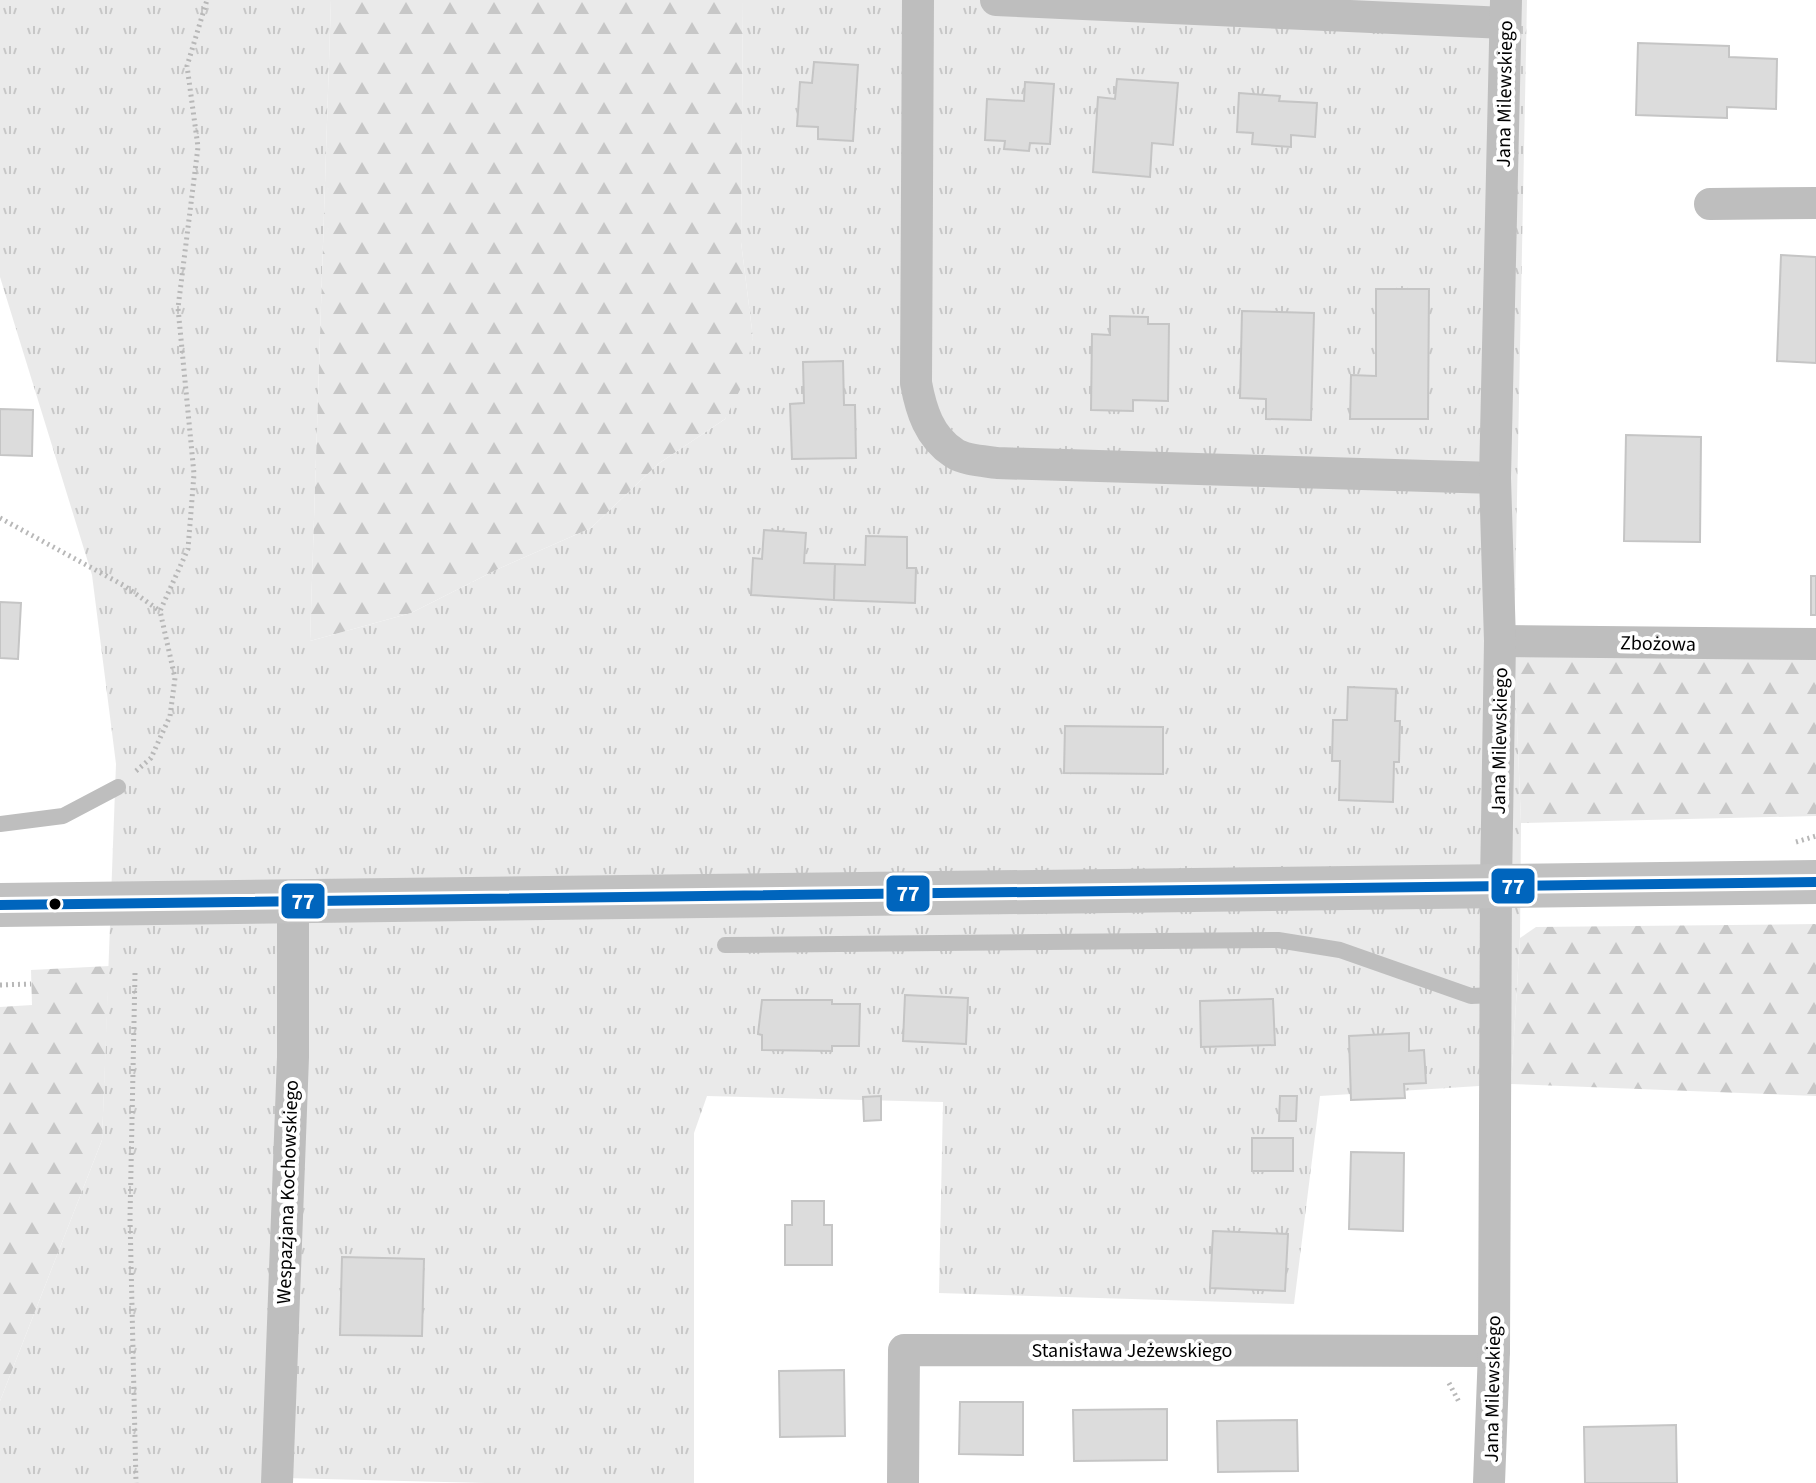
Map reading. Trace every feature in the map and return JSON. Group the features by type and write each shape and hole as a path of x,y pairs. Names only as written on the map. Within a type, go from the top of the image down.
{"main road":[{"path":"0,905 1816,882"}],"street":[{"path":"918,0 916,383 921,412 934,435 955,454 997,463 1495,478"},
{"path":"996,0 1506,12"},
{"name":"Jana Milewskiego","path":"1489,1483 1494,1351 1500,641 1495,478 1506,12"},
{"path":"1710,204 1816,203"},
{"name":"Zbożowa","path":"1500,641 1816,644"},
{"name":"Wespazjana Kochowskiego","path":"277,1483 293,1057 293,901"},
{"name":"Stanisława Jeżewskiego","path":"903,1483 904,1350 1494,1351"}],"lane":[{"path":"0,824 63,816 118,787"},
{"path":"725,945 1278,940 1340,950 1471,996 1495,995"}],"path":[{"path":"118,787 151,758 170,716 175,678 160,611 188,549 194,474 178,308 198,147 187,66 207,0"},
{"path":"0,518 123,585 160,611"},
{"path":"135,973 130,1218 136,1483"},
{"path":"0,985 31,984"}],"green space":[{"path":"0,0 331,0 310,641 411,613 498,569 591,528 658,464 725,419 753,338 741,242 743,0 1527,0 1514,649 1521,823 1520,938 1511,1084 1320,1096 1294,1304 939,1293 943,1102 707,1096 694,1133 694,1483 485,1483 283,1478 260,1483 0,1483 0,1401 102,1140 116,764 92,575 0,277"},
{"path":"331,0 743,0 741,242 753,338 742,386 725,419 658,464 591,528 498,569 411,613 310,641"},
{"path":"1514,650 1816,657 1816,816 1521,823"},
{"path":"1816,924 1816,1096 1511,1084 1520,938 1536,927"},
{"path":"109,966 102,1140 0,1401 0,1007 32,1005 31,970"}],"building":[{"path":"1638,43 1729,46 1729,57 1777,59 1776,109 1727,107 1727,118 1636,115"},
{"path":"814,62 858,65 853,141 818,139 818,127 797,126 800,82 812,83"},
{"path":"1117,79 1178,83 1173,145 1152,143 1150,177 1093,172 1098,97 1115,99"},
{"path":"1025,82 1054,84 1050,144 1030,143 1029,151 1004,149 1005,141 985,140 987,99 1024,101"},
{"path":"1239,93 1280,96 1279,101 1317,103 1315,137 1291,135 1291,147 1252,144 1253,133 1237,132"},
{"path":"1781,255 1816,257 1816,363 1777,361"},
{"path":"1376,289 1429,289 1428,419 1350,419 1351,375 1376,376"},
{"path":"1242,311 1314,313 1311,420 1266,419 1266,399 1240,398"},
{"path":"1110,316 1148,317 1148,324 1169,324 1168,401 1133,400 1133,411 1091,410 1092,334 1110,335"},
{"path":"843,361 844,405 855,405 856,458 792,459 790,404 804,403 803,362"},
{"path":"0,409 33,410 32,456 0,455"},
{"path":"1626,435 1701,437 1700,542 1624,541"},
{"path":"764,530 806,533 804,563 835,564 834,600 751,595 753,558 762,559"},
{"path":"866,536 907,537 907,568 916,568 915,603 834,600 835,564 865,565"},
{"path":"1811,576 1816,576 1816,615 1811,615"},
{"path":"0,602 21,603 18,659 0,658"},
{"path":"1348,687 1396,689 1395,721 1400,721 1399,762 1394,762 1393,802 1339,800 1340,761 1332,761 1333,720 1347,720"},
{"path":"1065,726 1163,727 1163,774 1064,773"},
{"path":"905,995 968,998 966,1044 903,1041"},
{"path":"1273,999 1275,1045 1201,1047 1200,1001"},
{"path":"762,1000 832,1000 832,1004 860,1004 859,1046 832,1046 832,1051 762,1050 762,1035 758,1034"},
{"path":"1409,1033 1409,1051 1424,1050 1426,1083 1404,1084 1405,1098 1351,1100 1349,1036"},
{"path":"881,1096 881,1120 864,1121 863,1097"},
{"path":"1280,1096 1297,1096 1296,1121 1279,1121"},
{"path":"1252,1138 1293,1138 1293,1171 1252,1171"},
{"path":"1351,1152 1404,1153 1403,1231 1349,1229"},
{"path":"792,1201 824,1201 824,1225 832,1225 832,1265 785,1265 785,1225 792,1225"},
{"path":"1213,1231 1288,1234 1285,1291 1210,1288"},
{"path":"342,1257 424,1259 422,1336 340,1335"},
{"path":"844,1370 845,1436 780,1437 779,1371"},
{"path":"960,1402 1023,1402 1023,1455 959,1454"},
{"path":"1167,1409 1167,1460 1074,1461 1073,1410"},
{"path":"1297,1420 1298,1471 1218,1472 1217,1421"},
{"path":"1676,1425 1677,1483 1585,1483 1584,1427"}],"transit line":[{"name":"77","path":"0,905 1816,882"}]}
